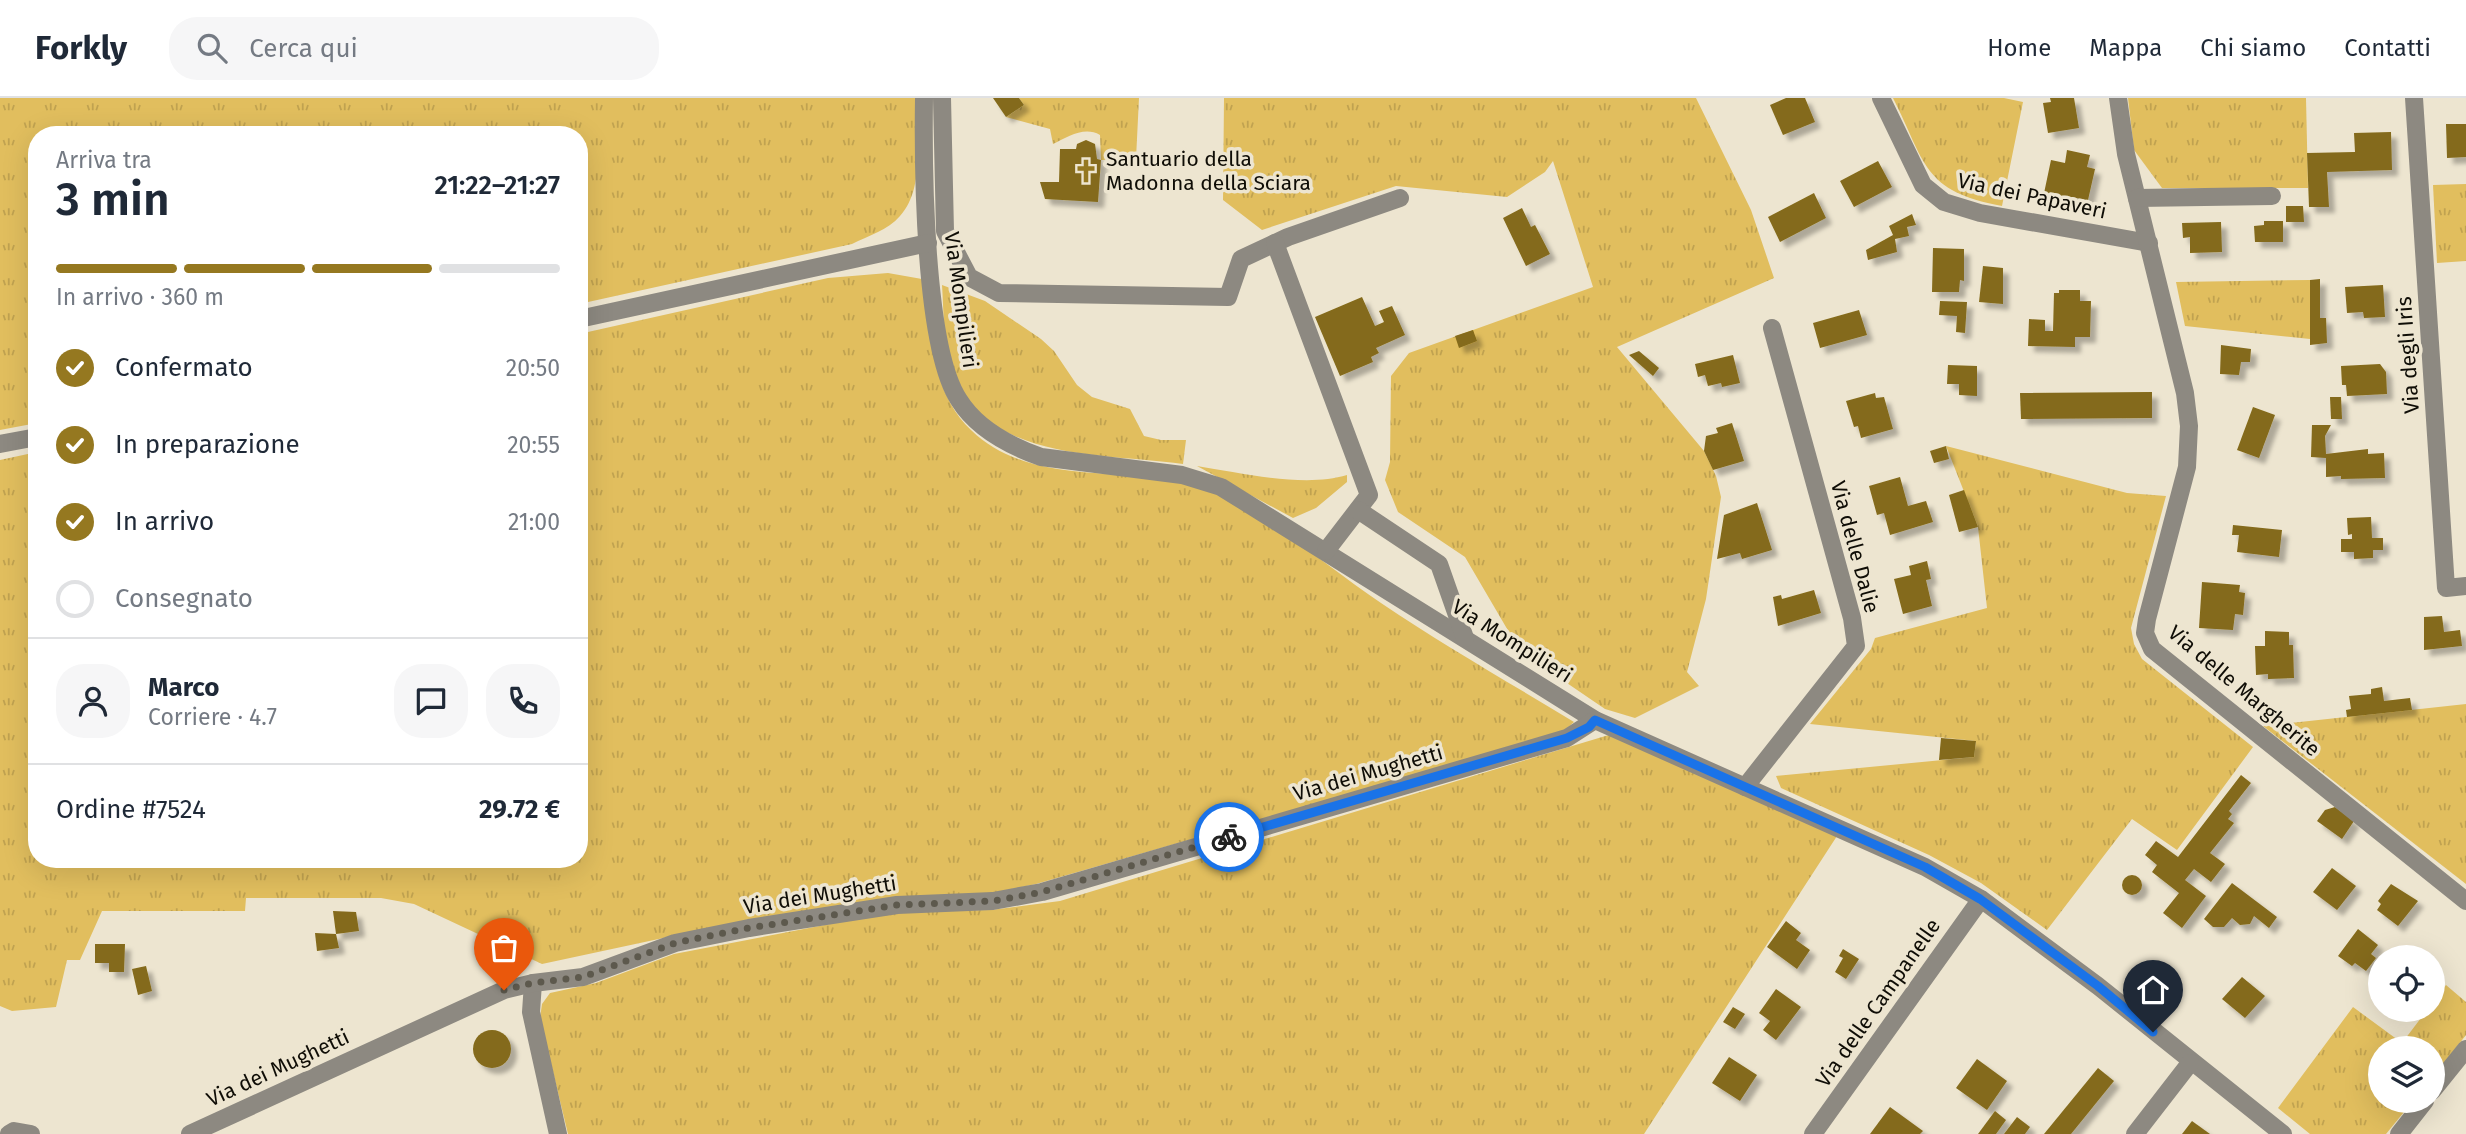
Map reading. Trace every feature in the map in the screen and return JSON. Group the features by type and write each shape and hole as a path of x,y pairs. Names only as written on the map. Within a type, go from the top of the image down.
{"street":[{"name":"Via Mompilieri","path":"924,98 929,243 944,367 960,402 985,428 1022,450 1041,457 1182,475 1222,487 1595,720 1925,867 1980,899 2098,986 2190,1063 2283,1134"},
{"path":"942,98 945,231 970,277 999,293 1228,298 1241,259 1276,243 1400,198"},
{"name":"Via dei Papaveri","path":"1881,98 1923,185 1944,202 1980,213 2149,243"},
{"name":"Via delle Margherite","path":"2118,98 2126,154 2185,393 2189,426 2187,467 2145,633 2152,649 2466,901"},
{"name":"Via degli Iris","path":"2414,98 2446,588 2466,586"},
{"path":"2137,198 2272,195"},
{"path":"588,317 929,243"},
{"path":"1276,243 1369,495 1326,551"},
{"name":"Via delle Dalie","path":"1745,787 1856,646 1852,618 1772,328"},
{"path":"0,444 28,439"},
{"path":"1358,510 1439,564 1465,638"},
{"name":"Via dei Mughetti","path":"190,1134 504,990 533,983 583,977 675,943 749,928 897,905 993,901 1042,892 1567,738 1589,727 1595,720"},
{"name":"Via delle Campanelle","path":"1813,1134 1980,899"},
{"path":"533,983 531,1012 558,1134"},
{"path":"2445,1075 2466,1049"},
{"path":"2135,1134 2190,1063"},
{"path":"2399,1134 2416,1113"},
{"path":"9,1134 14,1131 31,1134"}],"green space":[{"path":"0,98 915,98 918,160 913,191 900,216 884,229 852,244 588,302 588,126 28,126 28,425 0,430"},
{"path":"1019,98 1139,98 1136,159 1101,160 1100,135 1094,133 1076,134 1053,144 1050,129 1006,117 1024,105"},
{"path":"1224,98 1696,98 1751,210 1774,278 1617,347 1704,451 1716,476 1721,497 1706,599 1687,672 1699,686 1635,718 1605,709 1520,651 1465,557 1398,512 1385,480 1390,462 1391,376 1409,353 1593,287 1553,161 1545,172 1507,197 1396,186 1262,230 1223,200"},
{"path":"1893,98 2004,98 2023,102 2002,206 1976,200 1941,182 1921,157"},
{"path":"2128,98 2306,98 2308,188 2162,188 2134,150"},
{"path":"2466,184 2466,261 2437,263 2433,185"},
{"path":"888,273 922,279 936,362 945,391 960,418 994,448 1019,460 1046,467 1161,479 1212,492 1237,504 1288,536 1404,619 1574,722 1563,732 1036,884 984,895 668,937 542,964 414,904 381,898 246,898 245,911 102,911 80,960 67,960 56,1007 12,1011 0,1006 0,460 28,454 28,868 588,868 588,332 828,278"},
{"path":"2310,280 2310,339 2185,326 2176,282"},
{"path":"942,285 985,301 1041,339 1054,351 1077,385 1092,397 1130,409 1144,436 1161,440 1186,440 1183,464 1053,448 1022,439 994,424 971,404 954,375 946,342"},
{"path":"1946,446 2127,493 2166,496 2131,628 2134,644 2142,659 2253,747 2177,850 2132,819 2047,930 1981,883 1929,855 1781,788 1776,776 1974,757 1976,741 1810,724 1871,649 1875,638 1987,608 1978,527"},
{"path":"1197,466 1293,480 1330,479 1347,475 1347,482 1316,508 1293,518"},
{"path":"2466,704 2466,884 2263,726"},
{"path":"1612,734 1837,836 1644,1134 568,1134 540,1018 542,1004 550,993 596,983 674,954 882,914 991,910 1060,901"},
{"path":"2445,986 2466,1002 2466,1035 2445,1062 2445,1036 2407,1036 2418,1022 2445,1022"},
{"path":"2353,1007 2368,1018 2368,1022 2373,1022 2392,1036 2368,1036 2368,1113 2403,1113 2386,1134 2310,1134 2278,1108"}],"building":[{"path":"993,98 1019,98 1024,105 1006,117"},
{"path":"1786,98 1805,98 1815,122 1783,135 1770,105"},
{"path":"2050,98 2074,98 2079,128 2048,133 2043,103 2051,102"},
{"path":"2446,124 2466,124 2466,157 2447,158"},
{"path":"2391,132 2392,170 2327,172 2329,207 2309,207 2307,153 2355,152 2354,133"},
{"name":"Santuario della Madonna della Sciara","path":"1086,140 1095,144 1097,159 1101,160 1098,202 1045,199 1040,182 1059,182 1060,149 1076,149 1077,144"},
{"path":"2067,150 2090,155 2087,167 2095,169 2088,200 2065,196 2064,202 2043,198 2051,160 2065,163"},
{"path":"1878,161 1892,187 1854,207 1840,181"},
{"path":"1814,193 1826,218 1780,242 1768,217"},
{"path":"2286,206 2303,206 2304,222 2286,222"},
{"path":"1522,208 1531,227 1535,225 1550,254 1526,266 1503,218"},
{"path":"1912,214 1916,225 1907,227 1909,236 1895,239 1897,252 1868,260 1866,250 1893,235 1889,226"},
{"path":"2264,221 2283,221 2283,242 2255,242 2254,226 2264,225"},
{"path":"2221,222 2222,252 2190,253 2190,237 2183,238 2182,223"},
{"path":"1933,248 1964,249 1964,281 1960,280 1959,292 1932,292"},
{"path":"1983,266 2003,268 2003,304 1979,302"},
{"path":"2320,279 2320,318 2326,318 2327,343 2310,345 2310,280"},
{"path":"2383,285 2385,317 2364,318 2363,312 2347,313 2345,287"},
{"path":"2059,290 2080,290 2080,301 2091,301 2090,337 2075,337 2075,347 2028,346 2029,319 2045,320 2045,331 2053,331 2054,293 2059,293"},
{"path":"1362,297 1375,326 1384,322 1379,311 1392,306 1405,335 1376,348 1379,353 1371,357 1373,362 1340,376 1315,317"},
{"path":"1940,301 1967,302 1965,333 1956,332 1957,316 1939,315"},
{"path":"1859,310 1867,335 1820,348 1813,323"},
{"path":"1473,330 1477,341 1459,348 1455,336"},
{"path":"2221,345 2251,349 2250,362 2241,362 2239,375 2220,374"},
{"path":"1639,351 1659,368 1653,376 1629,355"},
{"path":"1733,355 1740,383 1722,387 1721,383 1708,386 1705,375 1698,377 1695,364"},
{"path":"2380,364 2386,372 2387,394 2347,396 2346,385 2342,385 2341,366"},
{"path":"1948,365 1977,366 1977,396 1959,395 1959,384 1947,384"},
{"path":"2152,392 2152,418 2021,419 2020,393"},
{"path":"1875,393 1876,398 1884,397 1893,429 1861,438 1858,426 1854,427 1846,401"},
{"path":"2330,397 2341,397 2342,419 2331,419"},
{"path":"2253,407 2275,415 2259,458 2237,450"},
{"path":"1732,423 1744,461 1713,470 1704,451 1706,436 1718,433 1716,428"},
{"path":"2312,425 2331,425 2325,436 2326,454 2368,449 2368,454 2384,453 2385,478 2326,477 2326,458 2311,457"},
{"path":"1946,446 1949,459 1934,463 1930,451"},
{"path":"1900,477 1908,506 1926,501 1933,522 1890,535 1884,513 1877,515 1869,486"},
{"path":"1964,490 1978,527 1959,532 1949,495"},
{"path":"1757,503 1772,550 1742,559 1740,553 1717,559 1724,515"},
{"path":"2371,517 2372,538 2383,538 2383,550 2373,550 2373,558 2354,559 2354,552 2341,552 2341,539 2352,539 2352,534 2348,535 2347,518"},
{"path":"2233,525 2282,530 2279,557 2237,552 2239,535 2232,535"},
{"path":"1927,561 1931,579 1926,580 1932,606 1903,614 1894,579 1911,575 1909,566"},
{"path":"2202,582 2240,585 2239,592 2245,593 2243,615 2235,614 2233,630 2199,628"},
{"path":"1814,590 1821,613 1778,626 1773,597 1781,595 1782,599"},
{"path":"2442,616 2444,632 2460,630 2462,646 2424,650 2424,617"},
{"path":"2265,631 2289,632 2289,645 2293,645 2294,678 2268,679 2268,674 2256,675 2255,646 2265,646"},
{"path":"2382,687 2384,701 2410,698 2412,710 2347,717 2346,710 2351,709 2349,696 2371,694 2371,689"},
{"path":"1941,738 1976,741 1974,757 1939,760"},
{"path":"2241,775 2251,783 2229,811 2232,814 2228,819 2234,823 2210,853 2225,864 2211,882 2194,869 2185,880 2206,896 2182,928 2163,913 2179,893 2152,872 2157,865 2145,855 2156,841 2178,857"},
{"path":"2335,807 2354,821 2342,839 2317,821 2325,810"},
{"path":"2332,868 2356,886 2337,910 2313,892"},
{"path":"2132,875 2139,878 2142,885 2139,892 2132,895 2125,892 2122,885 2125,878"},
{"path":"2232,883 2277,917 2269,928 2254,916 2250,924 2240,925 2232,918 2224,927 2213,927 2204,919"},
{"path":"2391,884 2418,901 2398,926 2377,910 2381,904 2378,901"},
{"path":"333,911 356,912 359,931 336,934"},
{"path":"1786,921 1801,933 1796,940 1810,950 1797,969 1767,947"},
{"path":"2358,929 2378,945 2368,945 2366,971 2355,963 2352,966 2338,956"},
{"path":"315,933 336,934 339,948 317,951"},
{"path":"95,944 125,944 124,972 109,972 109,963 95,963"},
{"path":"1843,949 1859,959 1846,979 1835,972 1843,958 1839,956"},
{"path":"146,966 152,991 138,995 132,969"},
{"path":"2242,977 2265,996 2245,1018 2222,999"},
{"path":"1776,989 1801,1007 1776,1040 1763,1030 1770,1021 1759,1013"},
{"path":"1733,1007 1745,1014 1735,1029 1723,1022"},
{"path":"492,1030 505,1036 511,1049 505,1062 492,1068 479,1062 473,1049 479,1036"},
{"path":"1729,1057 1757,1075 1740,1101 1712,1083"},
{"path":"1977,1059 2007,1081 1987,1110 1956,1088"},
{"path":"2098,1068 2114,1081 2071,1134 2044,1134"},
{"path":"1890,1107 1923,1131 1920,1134 1870,1134"},
{"path":"1995,1111 2006,1120 1996,1134 1978,1134"},
{"path":"2017,1117 2030,1127 2025,1134 2004,1134"},
{"path":"2192,1121 2210,1134 2182,1134"}],"way so far":[{"path":"504,990 533,983 583,977 675,943 749,928 864,909 993,901 1042,892 1229,837"}],"place":[{"name":"Santuario della Madonna della Sciara","path":"1086,171"}],"route":[{"path":"1229,837 1567,738 1589,727 1595,720 1925,867 1980,899 2098,986 2153,1032"}]}
